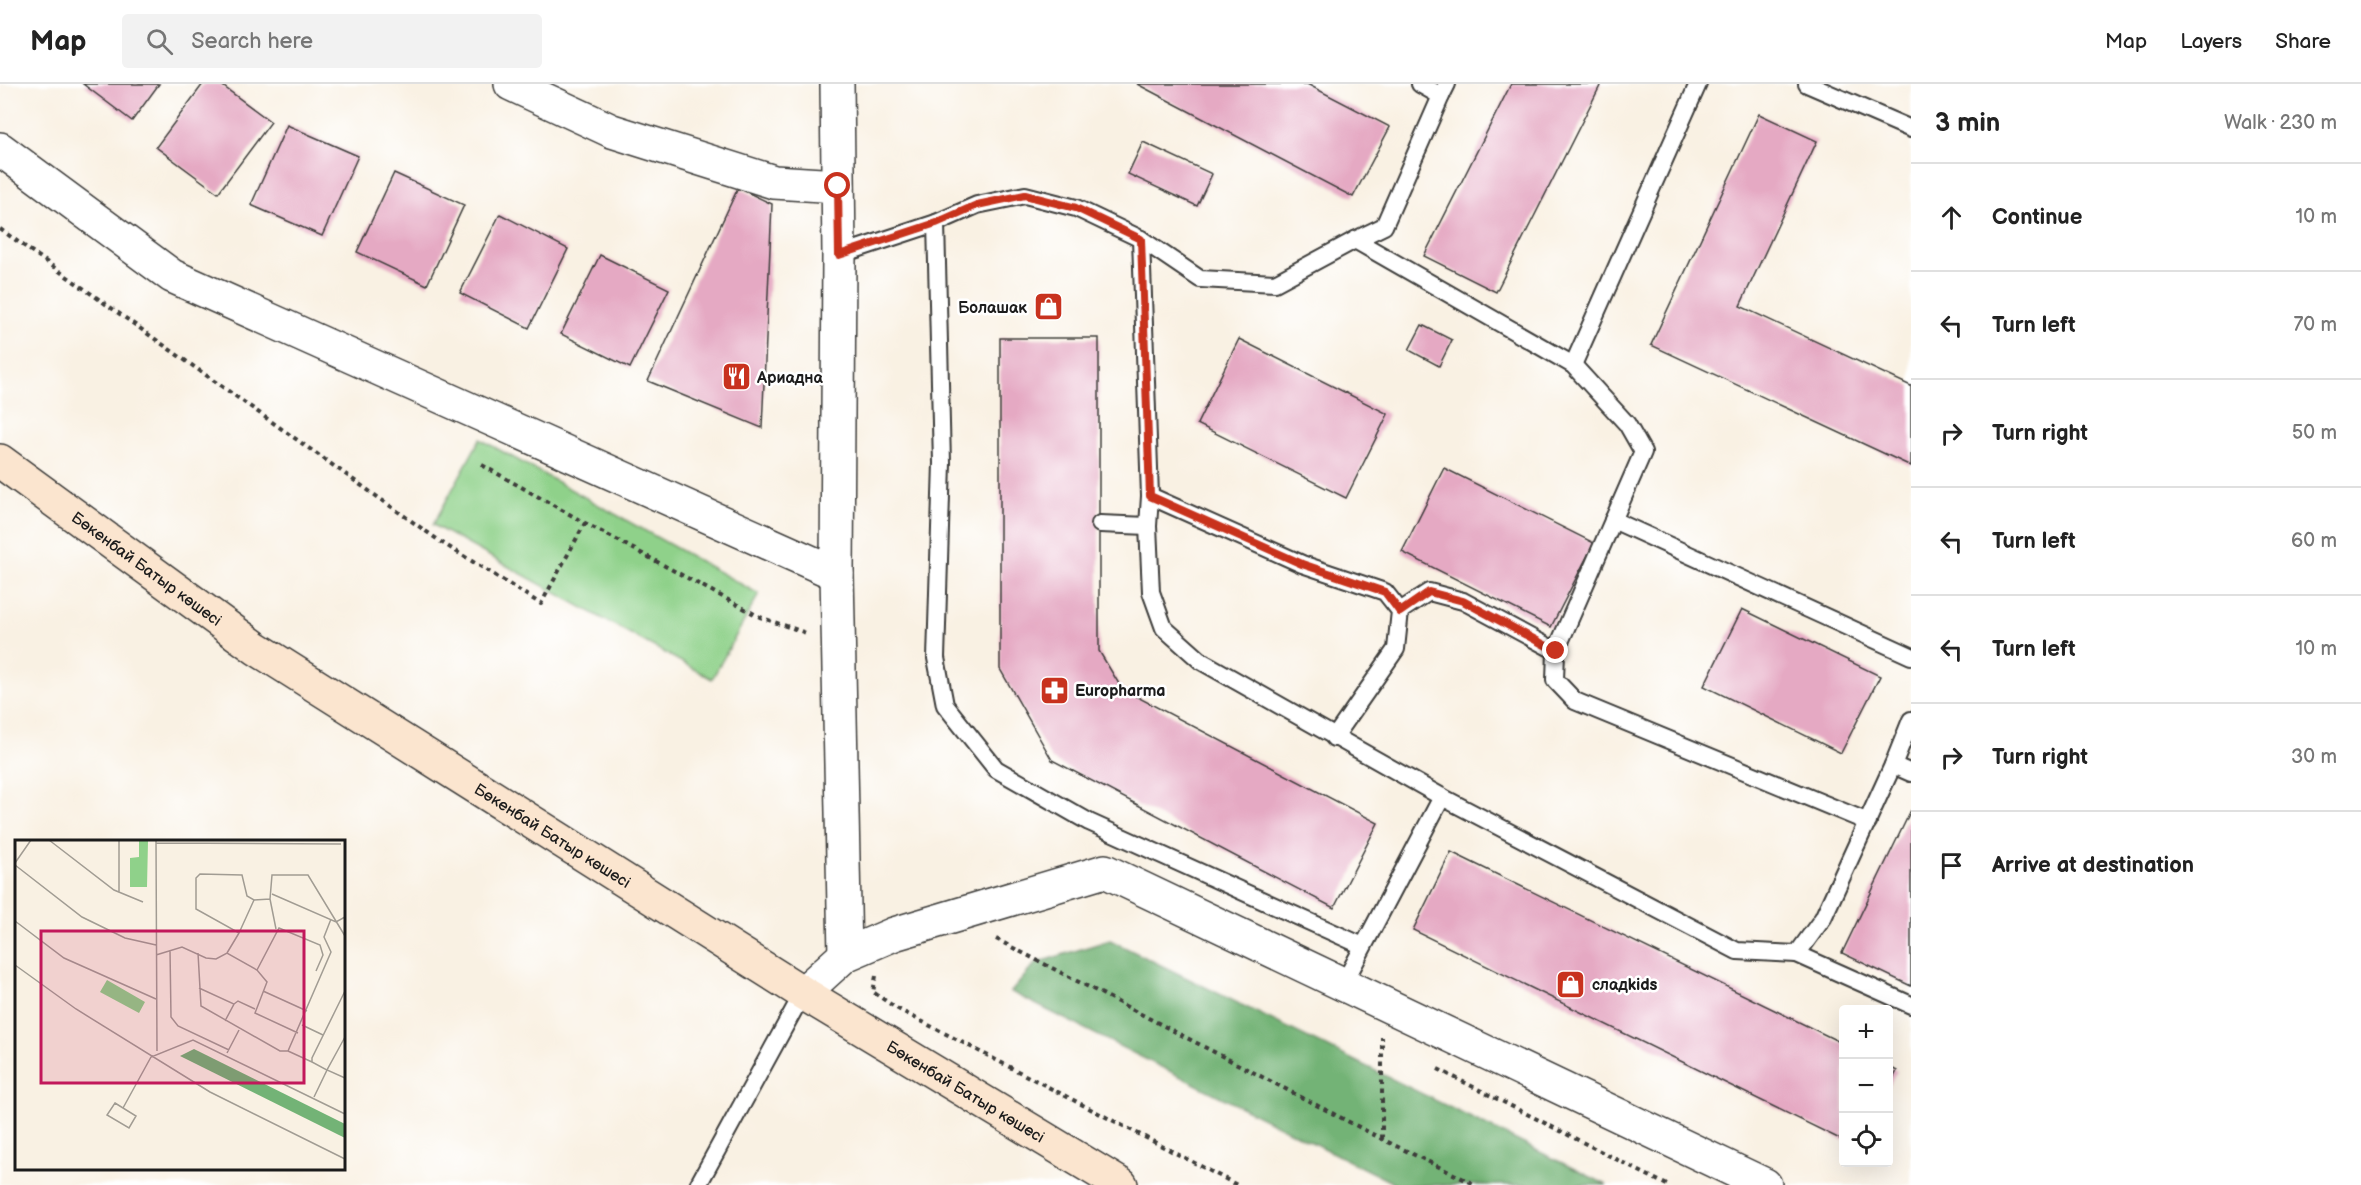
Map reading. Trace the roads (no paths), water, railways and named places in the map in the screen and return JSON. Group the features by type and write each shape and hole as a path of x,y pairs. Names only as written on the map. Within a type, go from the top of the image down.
{"main road":[{"name":"Бөкенбай Батыр көшесі","path":"0,461 256,648 803,993 1121,1185"}],"street":[{"path":"511,84 612,131 763,179 774,182 838,186"},
{"path":"837,84 839,255 837,574 845,955"},
{"path":"0,149 172,276 837,574"},
{"path":"803,993 845,955 894,934 1105,871 1765,1185"}],"lane":[{"path":"839,255 936,223 977,205 1025,195 1076,208 1141,239 1200,279 1275,283 1384,226 1444,90 1420,84"},
{"path":"1573,365 1698,84"},
{"path":"1807,84 1911,129"},
{"path":"936,223 942,463 936,658 945,705 996,769 1089,822 1363,946"},
{"path":"1141,239 1151,592 1164,628 1201,661 1334,738 1737,951 1797,954 1911,1005"},
{"path":"1355,240 1573,365 1627,423 1643,452 1556,651 1555,680 1575,701 1868,822"},
{"path":"1150,496 1302,564 1385,592 1400,612 1396,649 1334,738"},
{"path":"1613,520 1911,656"},
{"path":"1100,524 1148,526"},
{"path":"1400,612 1429,592 1463,601 1556,651"},
{"path":"1797,954 1823,918 1868,822 1911,720"},
{"path":"1893,765 1911,773"},
{"path":"1344,983 1442,797"},
{"path":"698,1185 803,993"}],"place":[{"name":"Болашак","path":"1048,307"},
{"name":"Ариадна","path":"736,377"},
{"name":"Europharma","path":"1054,690"},
{"name":"сладkids","path":"1571,984"}]}
